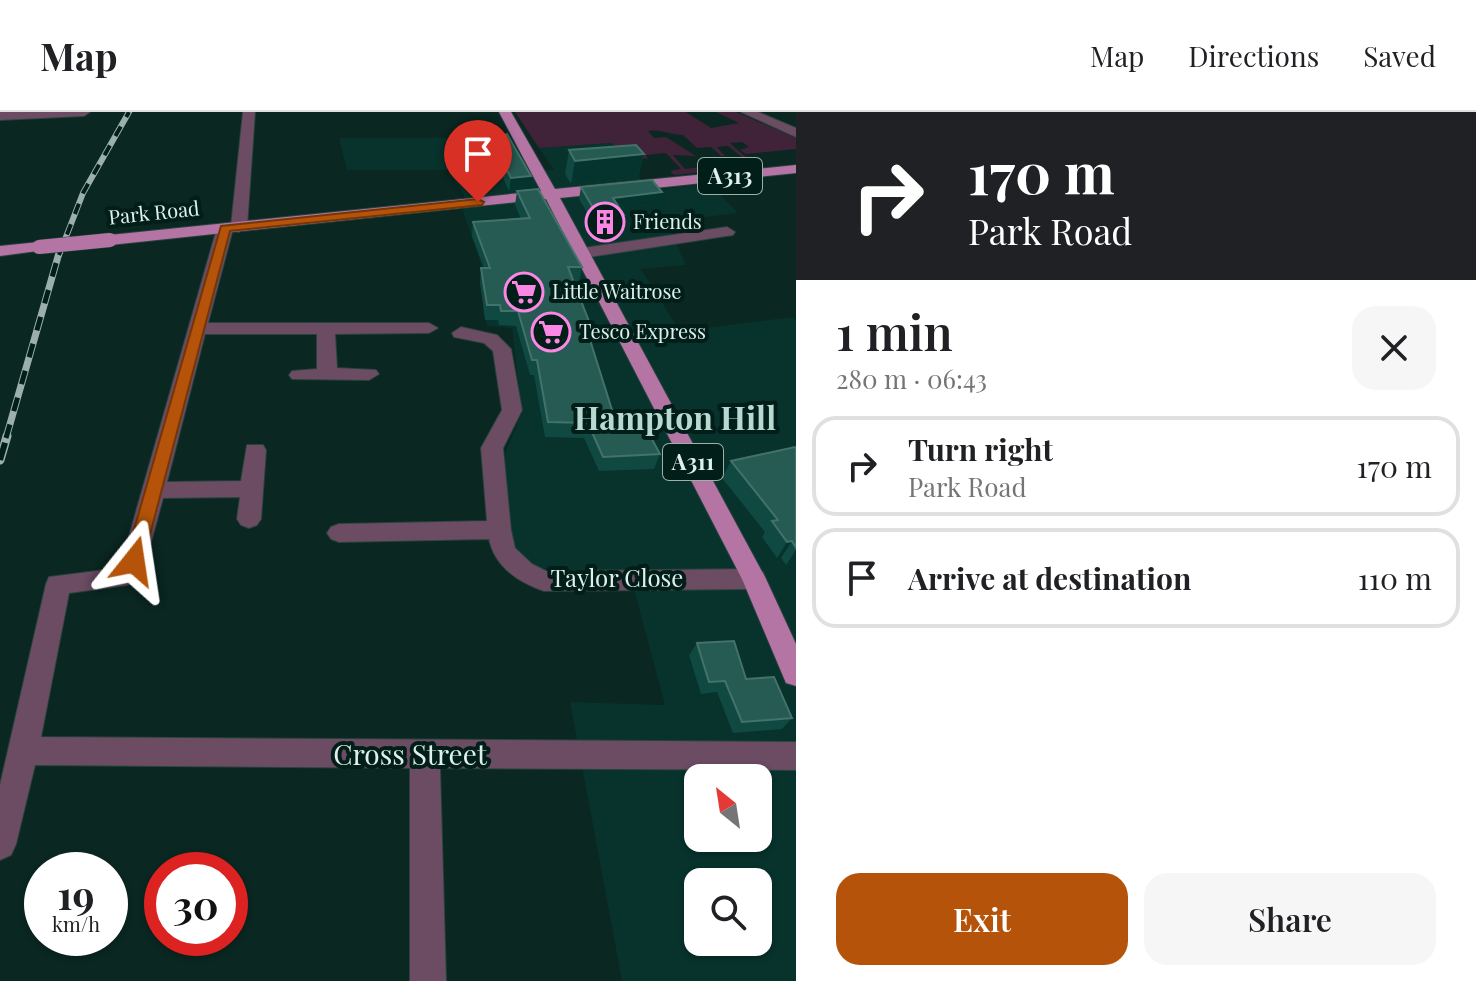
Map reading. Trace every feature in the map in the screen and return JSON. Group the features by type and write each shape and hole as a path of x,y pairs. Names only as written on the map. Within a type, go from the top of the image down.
{"main road":[{"name":"A311","path":"505,112 583,253 754,579 796,674"},
{"name":"A313","path":"551,195 796,169"},
{"name":"Park Road","path":"0,251 551,195"}],"street":[{"path":"1,118 84,112"},
{"path":"0,844 24,751 58,584 119,578 134,561 197,329 232,228 249,112"},
{"path":"747,112 796,133"},
{"path":"583,253 727,232"},
{"path":"326,328 327,374"},
{"path":"197,329 429,328"},
{"name":"Taylor Close","path":"461,333 490,339 502,349 512,410 492,448 499,530 504,552 523,571 544,581 754,579"},
{"path":"299,375 369,374"},
{"path":"249,519 255,450"},
{"path":"152,490 251,489"},
{"path":"339,533 499,530"},
{"name":"Cross Street","path":"24,751 796,756"},
{"path":"425,755 428,981"}],"shaded area":[{"path":"515,112 686,112 711,128 739,123 716,112 736,112 796,138 796,149 746,154 740,150 749,147 742,142 730,143 756,166 734,168 731,166 749,163 728,146 717,147 725,156 721,156 711,147 697,148 683,135 648,131 654,138 666,137 696,156 673,155 685,169 707,166 712,171 674,175 670,171 681,169 666,153 646,155 648,159 624,158 612,143 539,148"},
{"path":"339,138 502,138 521,170 554,170 539,148 612,143 649,190 709,184 738,213 667,222 686,265 641,269 680,331 793,317 796,321 796,981 622,981 570,702 665,705 629,571 537,568 513,548 502,481 506,451 522,413 512,328 487,326 480,283 487,283 463,211 464,195 449,170 347,170"}],"building":[{"path":"507,134 531,176 511,178 493,141"},
{"path":"636,145 644,154 575,161 569,150"},
{"path":"652,180 662,192 613,198 624,215 599,218 581,187"},
{"path":"538,189 582,267 568,267 590,324 585,324 618,429 645,426 660,454 603,457 588,423 548,422 537,360 532,360 518,311 501,311 500,305 487,305 481,268 490,268 473,222 530,218 517,191"},
{"path":"795,447 796,548 792,541 787,542 772,521 778,520 731,461"},
{"path":"734,641 746,679 774,677 792,718 742,722 725,681 709,682 697,643"}],"railway":[{"path":"59,255 83,193 129,112"},
{"path":"6,438 59,253"},
{"path":"0,460 7,436"}],"place":[{"name":"Friends","path":"605,222"},
{"name":"Little Waitrose","path":"524,292"},
{"name":"Tesco Express","path":"551,332"}],"district":[{"name":"Hampton Hill","path":"675,419"}],"route":[{"path":"134,561 225,228 478,202"}]}
